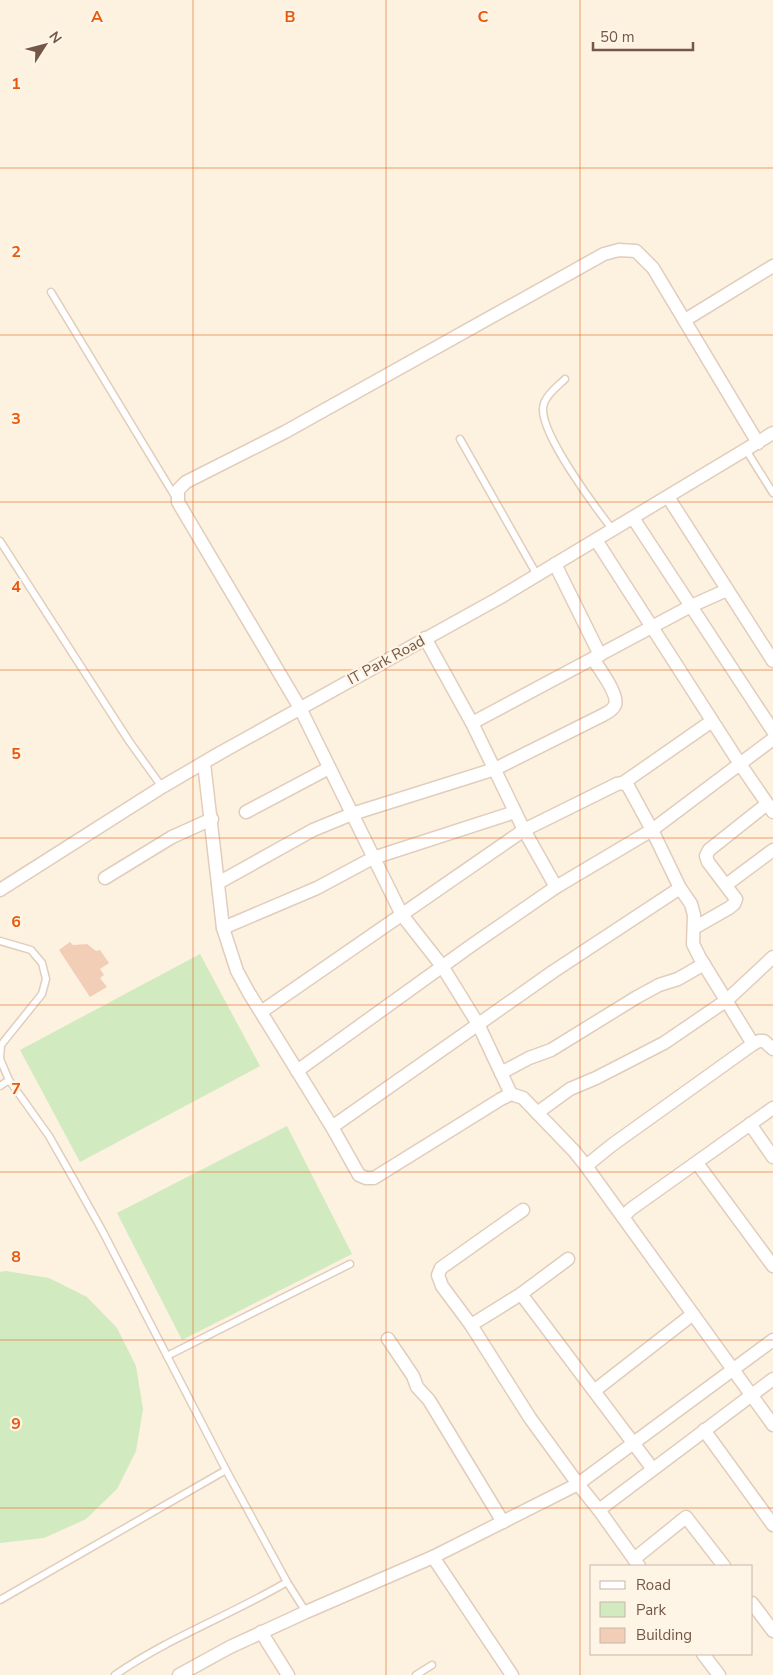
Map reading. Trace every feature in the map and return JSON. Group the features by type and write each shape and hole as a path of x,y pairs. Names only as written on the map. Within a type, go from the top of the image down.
{"street":[{"path":"511,1094 478,1024 442,966 402,915 300,708 178,502 178,490 186,482 285,432 604,254 619,250 636,251 653,268 758,442"},
{"path":"684,320 773,266"},
{"name":"IT Park Road","path":"0,890 162,787 537,575 773,433"},
{"path":"668,497 773,662"},
{"path":"633,518 773,731"},
{"path":"596,540 770,808 709,850 706,856 708,862 736,899 734,904 694,928"},
{"path":"218,883 313,830 352,814 494,769 612,709 615,704 615,697 555,564"},
{"path":"472,723 692,606 727,590"},
{"path":"425,638 472,723 524,830 556,888"},
{"path":"262,1012 524,830 616,784 623,783 712,721"},
{"path":"297,1071 442,966 556,888 652,830 773,739"},
{"path":"204,763 223,928 237,971 359,1175 366,1178 374,1178 501,1099 511,1094 523,1098 586,1166 773,1425"},
{"path":"246,812 329,768"},
{"path":"623,783 628,786 680,888 691,904 694,915 693,944 752,1044"},
{"path":"223,928 317,888 373,858 515,812"},
{"path":"105,878 172,838 212,820"},
{"path":"726,885 773,850"},
{"path":"332,1127 554,971 680,888"},
{"path":"537,1113 570,1089 596,1078 664,1043 727,1000 773,957"},
{"path":"501,1073 529,1058 551,1050 637,997 659,985 678,979 704,964"},
{"path":"586,1166 612,1144 752,1044 764,1041 773,1049"},
{"path":"623,1217 631,1209 773,1108"},
{"path":"750,1124 773,1157"},
{"path":"697,1163 773,1266"},
{"path":"523,1210 441,1268 438,1275 442,1286 471,1325 530,1418 636,1563 686,1517 723,1565"},
{"path":"471,1325 521,1294 568,1259"},
{"path":"521,1294 652,1468"},
{"path":"594,1391 693,1314"},
{"path":"388,1339 413,1376 417,1387 429,1400 503,1522"},
{"path":"179,1675 261,1632 433,1557 578,1484 773,1340"},
{"path":"599,1510 652,1468 773,1379"},
{"path":"704,1430 773,1525"},
{"path":"433,1557 512,1675"},
{"path":"753,1604 773,1631"},
{"path":"261,1632 288,1675"},
{"path":"704,1655 719,1675"}],"lane":[{"path":"51,292 178,502"},
{"path":"565,379 547,397 542,409 548,430 586,494 613,530"},
{"path":"460,439 537,575"},
{"path":"746,450 773,493"},
{"path":"0,541 129,741 162,787"},
{"path":"0,941 31,950 42,963 46,978 42,994 1,1045 0,1059 9,1080 49,1136 103,1232 226,1470 287,1582 306,1612"},
{"path":"0,1086 9,1080"},
{"path":"167,1356 350,1264"},
{"path":"0,1600 226,1470"},
{"path":"115,1675 156,1650 287,1582"},
{"path":"416,1675 432,1665"}],"green space":[{"path":"200,954 260,1066 80,1162 20,1050"},
{"path":"287,1126 352,1254 182,1340 117,1213"},
{"path":"6,1271 49,1278 87,1297 117,1328 136,1366 143,1409 136,1451 117,1489 86,1519 44,1538 0,1543 0,1272"}],"building":[{"path":"70,942 73,945 87,944 96,951 100,950 109,963 100,969 104,975 100,978 107,987 90,997 59,950"}]}
